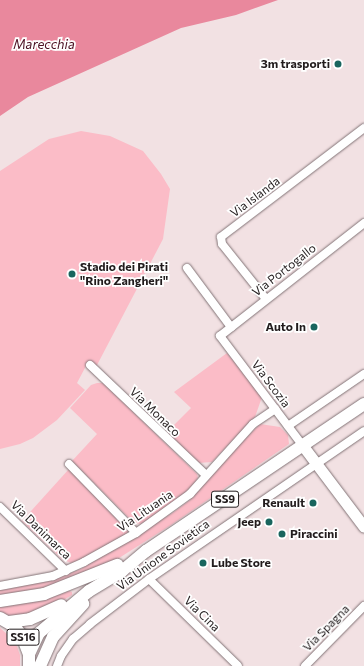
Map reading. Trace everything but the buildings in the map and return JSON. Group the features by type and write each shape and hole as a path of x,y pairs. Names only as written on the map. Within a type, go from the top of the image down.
{"main road":[{"name":"SS9","path":"4,620 43,615 62,605 146,551 364,404"},
{"name":"SS9","path":"29,660 39,633 52,620 120,568"},
{"path":"0,601 44,594 120,568"},
{"path":"40,666 53,637 67,619 120,568"},
{"name":"SS16","path":"4,620 22,636 29,660"}],"street":[{"name":"Via Islanda","path":"266,299 222,244 221,237 364,128"},
{"name":"Via Portogallo","path":"220,336 364,223"},
{"path":"187,268 231,327"},
{"name":"Via Scozia","path":"220,336 303,446"},
{"name":"Via Monaco","path":"90,365 205,474"},
{"path":"288,426 364,374"},
{"name":"Via Lituania","path":"0,586 53,576 136,533 190,494 205,474 253,424 275,408"},
{"name":"Via Unione Sovietica","path":"57,666 60,656 73,639 149,579 315,463 364,431"},
{"path":"303,446 364,527"},
{"path":"69,464 136,533"},
{"name":"Via Danimarca","path":"0,507 66,570"},
{"name":"Via Cina","path":"149,579 238,666"},
{"name":"Via Spagna","path":"305,666 364,606"}],"shaded area":[{"name":"Stadio dei Pirati \"Rino Zangheri\"","path":"81,131 110,136 143,151 161,174 170,189 163,239 96,367 92,364 86,366 77,383 85,390 57,420 33,438 20,444 0,449 0,171 49,139"},
{"path":"227,353 262,397 255,417 212,462 198,463 167,432 191,408 174,392"},
{"path":"103,383 197,474 198,478 189,490 143,524 134,523 72,461 97,434 70,408 91,385"},
{"path":"260,424 280,427 288,435 289,444 171,525 97,572 69,584 0,599 0,589 55,579 81,569 174,512 190,500 210,474"},
{"path":"69,469 128,531 127,534 76,562 71,563 62,559 22,521"},
{"path":"69,591 72,592 72,595 50,608 22,618 0,614 0,606 40,601"},
{"path":"0,628 15,641 20,655 20,666 0,666"}],"water":[{"name":"Marecchia","path":"0,0 278,0 236,15 181,28 28,97 0,116"}],"place":[{"name":"3m trasporti","path":"338,64"},
{"name":"Stadio dei Pirati \"Rino Zangheri\"","path":"72,274"},
{"name":"Auto In","path":"314,327"},
{"name":"Renault","path":"313,503"},
{"name":"Jeep","path":"269,522"},
{"name":"Piraccini","path":"282,534"},
{"name":"Lube Store","path":"203,563"}]}
